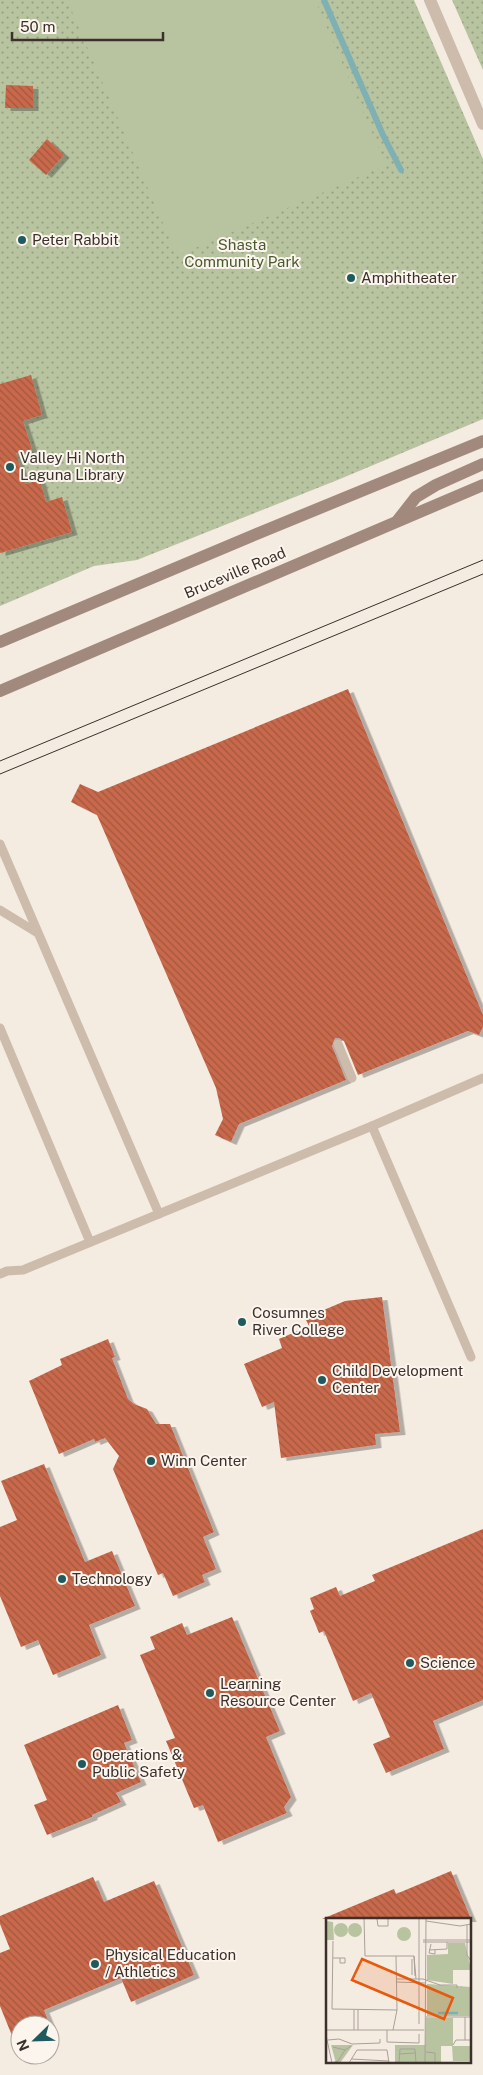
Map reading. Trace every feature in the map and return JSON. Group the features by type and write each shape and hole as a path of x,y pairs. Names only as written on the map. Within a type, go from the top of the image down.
{"main road":[{"name":"Bruceville Road","path":"0,642 483,441"},
{"path":"398,520 416,497 436,485 483,464"},
{"name":"Bruceville Road","path":"0,691 483,485"}],"street":[{"path":"430,0 483,124"}],"lane":[{"path":"0,844 36,932 159,1214"},
{"path":"0,910 36,932"},
{"path":"0,1028 90,1242"},
{"path":"338,1044 352,1078"},
{"path":"0,1274 7,1271 23,1270 372,1126 483,1078"},
{"path":"372,1126 471,1357"}],"green space":[{"name":"Shasta Community Park","path":"0,0 414,0 483,159 483,419 340,479 137,560 94,566 0,606"},
{"path":"67,0 315,0 386,165 177,256"},
{"path":"452,0 483,0 483,70"}],"building":[{"path":"6,85 33,86 33,108 5,108"},
{"path":"47,139 64,155 46,175 29,160"},
{"name":"Valley Hi North Laguna Library","path":"31,375 42,415 23,421 32,449 16,453 25,484 40,480 46,502 62,497 72,532 0,553 0,384"},
{"path":"348,689 483,1015 483,1027 479,1035 468,1031 358,1075 344,1041 335,1038 332,1046 346,1080 239,1124 231,1142 215,1135 223,1119 216,1088 97,815 71,802 80,784 98,792"},
{"name":"Child Development Center","path":"382,1297 400,1432 375,1434 376,1445 281,1458 274,1402 262,1407 244,1364 282,1348 279,1339 309,1326 305,1318 345,1301"},
{"name":"Winn Center","path":"108,1339 115,1357 112,1358 128,1399 134,1404 147,1409 156,1424 170,1424 214,1532 203,1537 216,1569 202,1575 205,1582 173,1596 163,1573 158,1575 113,1469 119,1456 105,1438 95,1442 94,1439 59,1454 29,1381 62,1365 60,1359"},
{"name":"Technology","path":"44,1464 85,1562 112,1551 135,1606 89,1625 101,1655 53,1675 38,1640 21,1647 0,1596 0,1527 17,1520 1,1481"},
{"name":"Science","path":"483,1529 483,1700 433,1721 444,1749 386,1773 373,1744 390,1737 371,1693 353,1701 324,1631 319,1633 310,1611 314,1609 310,1598 336,1587 340,1596 375,1581 372,1575"},
{"name":"Learning Resource Center","path":"232,1617 280,1731 266,1737 291,1797 284,1807 287,1813 218,1842 203,1805 194,1808 166,1741 175,1738 140,1655 155,1649 150,1637 182,1623 187,1635"},
{"name":"Operations & Public Safety","path":"118,1705 132,1740 124,1743 141,1782 116,1793 121,1802 92,1815 92,1817 47,1835 34,1805 47,1800 24,1745"},
{"path":"451,1871 471,1919 322,1919 394,1889 396,1894"},
{"name":"Physical Education / Athletics","path":"93,1877 104,1902 154,1881 194,1975 131,2002 121,1978 44,2010 46,2015 10,2015 10,2031 0,2006 0,1953 10,1949 0,1924 0,1916"}],"waterway":[{"path":"324,0 383,135 401,170"}],"tram line":[{"path":"0,761 483,560"},
{"path":"0,774 483,574"}],"place":[{"name":"Peter Rabbit","path":"22,240"},
{"name":"Amphitheater","path":"351,278"},
{"name":"Valley Hi North Laguna Library","path":"10,467"},
{"name":"Cosumnes River College","path":"242,1322"},
{"name":"Child Development Center","path":"322,1380"},
{"name":"Winn Center","path":"151,1461"},
{"name":"Technology","path":"62,1579"},
{"name":"Science","path":"410,1663"},
{"name":"Learning Resource Center","path":"210,1693"},
{"name":"Operations & Public Safety","path":"82,1764"},
{"name":"Physical Education / Athletics","path":"95,1964"}]}
